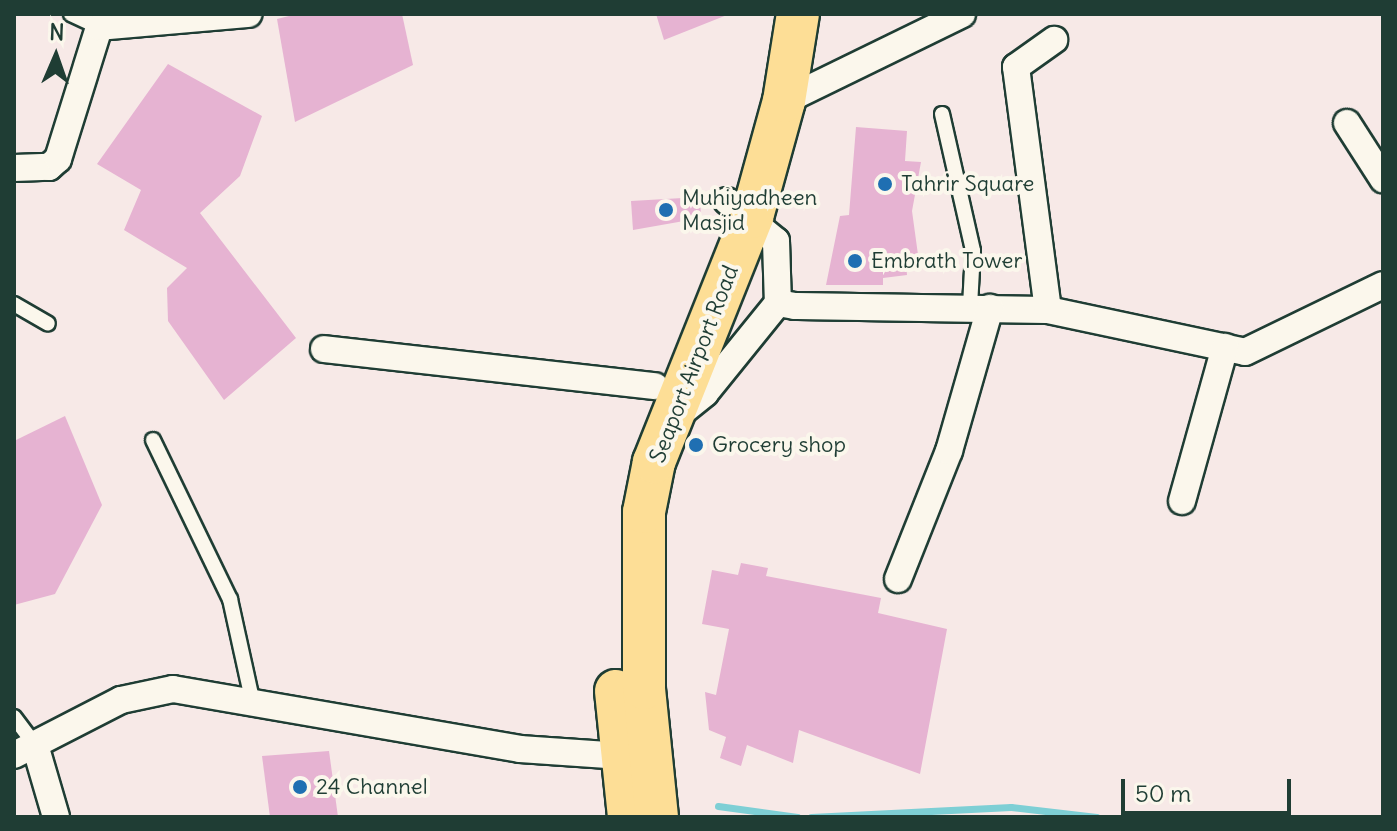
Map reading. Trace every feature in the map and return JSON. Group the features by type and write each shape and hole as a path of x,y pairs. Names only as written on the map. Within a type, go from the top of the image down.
{"main road":[{"name":"Seaport Airport Road","path":"740,209 770,14"},
{"name":"Seaport Airport Road","path":"629,817 622,756 615,561 626,459 662,404 784,101 798,14"},
{"name":"Seaport Airport Road","path":"657,817 639,563 662,404"}],"street":[{"path":"14,168 49,167 58,159 99,27 248,14"},
{"path":"784,101 962,14"},
{"path":"1048,310 1016,67 1054,40"},
{"path":"1347,123 1383,179"},
{"path":"324,349 662,404 705,393 778,303 776,241 740,209"},
{"path":"778,303 1048,310 1245,352 1274,343 1383,285"},
{"path":"898,579 949,451 980,307"},
{"path":"1182,501 1225,347"},
{"path":"56,817 24,750 121,700 173,689 252,699 520,749 622,756"}],"lane":[{"path":"71,14 99,27"},
{"path":"942,114 973,251 980,307"},
{"path":"14,304 48,324"},
{"path":"153,440 230,599 252,699"},
{"path":"14,717 24,750"}],"building":[{"path":"297,14 402,14 413,65 295,122 277,19"},
{"path":"656,14 726,14 727,15 664,40"},
{"path":"168,64 262,116 240,176 200,213 296,338 224,400 168,321 167,288 187,268 124,230 141,190 97,164"},
{"path":"856,127 907,131 905,161 921,162 912,211 919,262 906,264 907,275 883,278 883,285 826,285 840,216 849,215"},
{"name":"Muhiyadheen Masjid","path":"700,197 701,218 633,230 631,201"},
{"path":"65,416 102,505 55,594 14,605 14,441"},
{"path":"741,563 768,568 766,576 881,598 878,613 947,629 920,774 799,730 793,763 747,745 741,766 720,758 726,737 709,730 705,692 716,695 729,629 702,624 712,570 738,575"},
{"name":"24 Channel","path":"329,751 338,817 270,817 262,756"}],"waterway":[{"path":"718,806 797,817"},
{"path":"811,817 1011,807 1096,817"}],"place":[{"name":"Tahrir Square","path":"885,184"},
{"name":"Muhiyadheen Masjid","path":"666,210"},
{"name":"Embrath Tower","path":"855,261"},
{"name":"Grocery shop","path":"696,445"},
{"name":"24 Channel","path":"300,787"}]}
